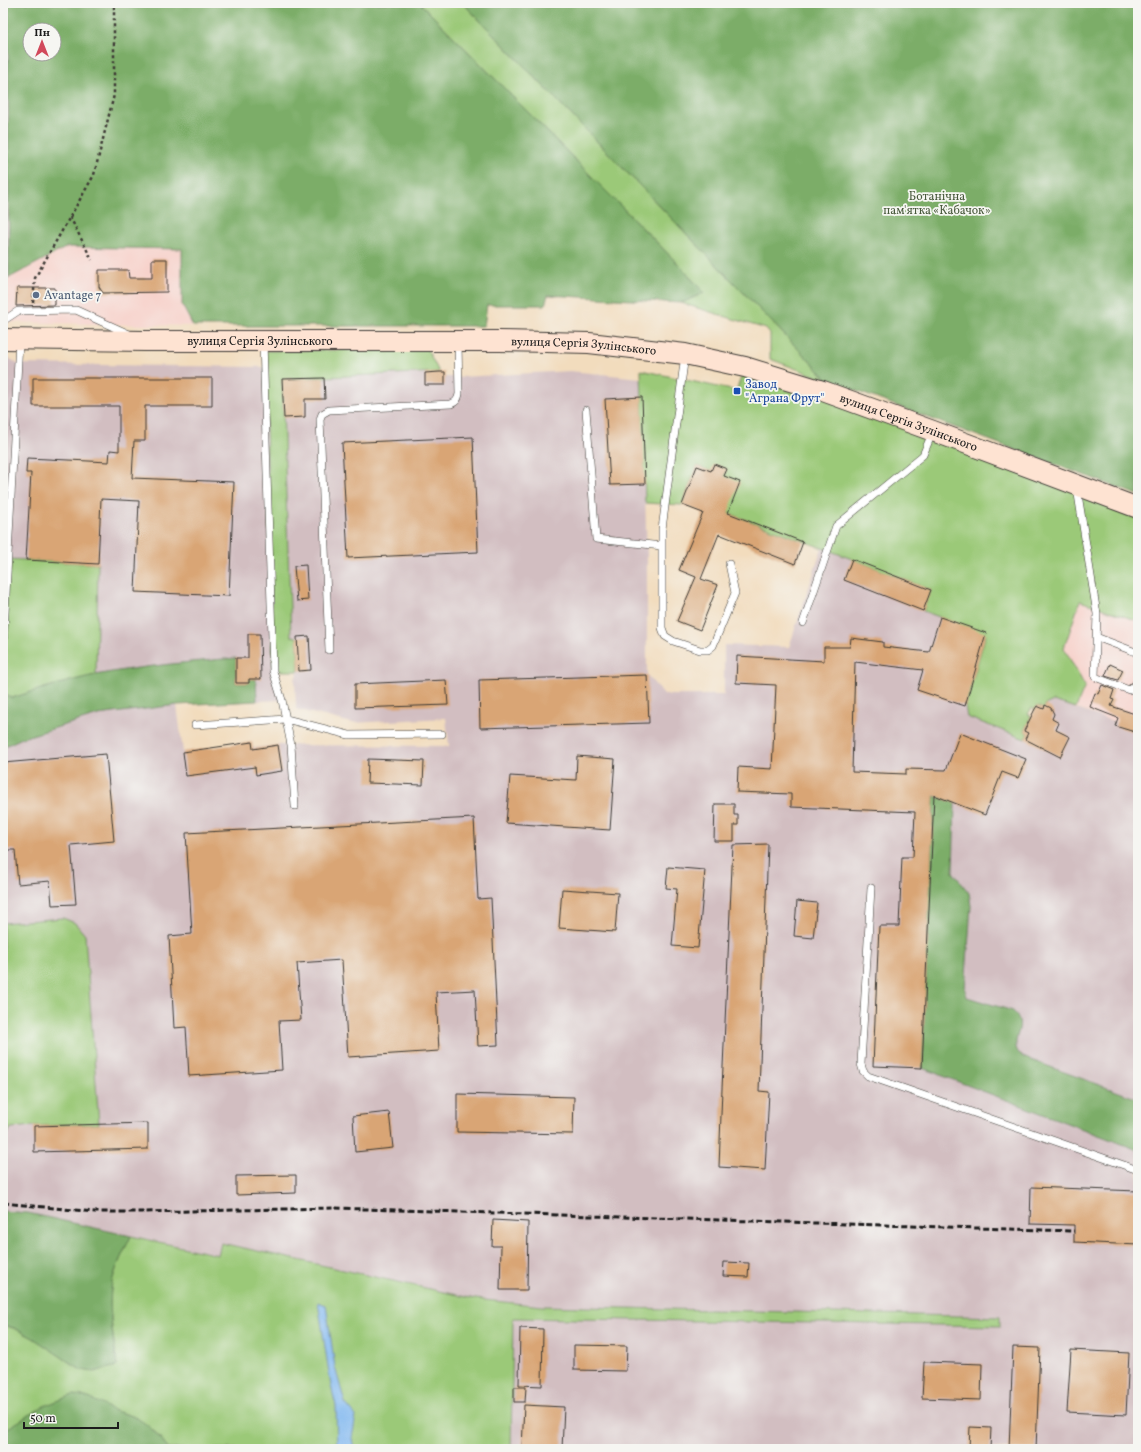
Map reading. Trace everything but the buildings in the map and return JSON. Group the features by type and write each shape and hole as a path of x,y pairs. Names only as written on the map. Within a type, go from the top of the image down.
{"street":[{"name":"вулиця Сергія Зулінського","path":"11,339 589,343 685,354 745,367 823,391 1138,508"}],"lane":[{"path":"3,321 18,311 76,310 145,341"},
{"path":"3,652 11,339"},
{"path":"264,341 273,671 282,700 291,745 295,806"},
{"path":"329,650 320,419 322,414 329,410 450,404 454,402 459,398 458,341"},
{"path":"685,354 662,529 662,628 665,636 673,641 700,650 708,650 713,646 735,593 730,564"},
{"path":"586,410 596,539 662,546"},
{"path":"803,623 836,526 923,455 933,431"},
{"path":"1077,486 1097,614 1095,677 1129,690 1138,682"},
{"path":"1096,637 1138,654"},
{"path":"195,725 286,719 350,735 442,734"},
{"path":"871,888 861,1064 863,1071 868,1076 1138,1170"}],"path":[{"path":"32,311 35,278 94,175 114,96 114,3"},
{"path":"70,217 92,260"}],"shaded area":[{"path":"3,3 8,3 9,278 3,284"},
{"path":"67,247 182,249 182,305 193,326 3,322 3,284 9,278"},
{"path":"3,354 18,364 264,367 273,671 282,700 177,705 183,752 252,742 253,748 278,745 449,746 446,718 352,723 296,709 295,679 299,671 297,637 291,636 282,379 445,372 445,377 570,371 641,378 647,554 647,675 664,695 724,695 724,645 789,647 822,548 852,559 844,580 940,617 917,690 965,706 1060,757 1070,737 1056,730 1059,723 1052,719 1054,714 1051,708 1045,705 1053,701 1116,722 1115,726 1138,733 1138,1099 1023,1057 1017,1053 1015,1045 1020,1024 1013,1011 967,997 965,990 969,893 953,872 955,803 936,795 934,796 922,1068 1138,1150 1138,1449 511,1449 513,1318 1000,1326 1000,1317 542,1306 475,1299 221,1243 219,1255 28,1213 3,1211"},
{"path":"1080,600 1138,621 1138,715 1121,709 1116,722 1076,708 1085,686 1064,648"}],"green space":[{"path":"8,3 420,3 685,271 704,293 681,303 548,295 545,305 487,305 484,326 193,326 182,305 182,249 67,247 9,278"},
{"path":"420,3 463,3 829,381 770,359 770,334 766,329 681,303 704,293 685,271"},
{"name":"Ботанічна пам'ятка «Кабачок»","path":"463,3 1138,3 1138,495 829,381"},
{"path":"427,349 439,372 282,379 291,636 297,637 299,671 273,671 264,351"},
{"path":"745,367 1138,508 1138,621 1080,601 1064,648 1085,686 1076,708 1053,701 1045,705 1044,709 1037,706 1035,710 1032,708 1028,714 1031,716 1024,731 1028,733 1025,739 967,717 965,706 986,634 923,611 931,590 728,513 724,476 727,469 711,471 697,466 682,505 645,503 641,370 736,391"},
{"path":"8,559 98,564 96,675 12,698 3,692 3,652"},
{"path":"236,658 236,683 248,683 249,679 256,679 257,701 177,705 98,715 22,738 3,747 3,692 12,698 43,688 95,675 130,669"},
{"path":"934,796 955,803 953,872 969,893 971,906 965,990 967,997 1013,1011 1018,1017 1019,1023 1016,1046 1018,1052 1023,1057 1138,1099 1138,1150 922,1068"},
{"path":"63,918 75,923 85,935 99,1124 11,1128 3,1142 3,923"},
{"path":"3,1211 28,1213 131,1236 120,1259 112,1282 110,1302 117,1366 94,1372 81,1370 33,1338 14,1328 3,1325"},
{"path":"131,1236 218,1255 221,1243 475,1299 542,1306 1000,1317 1000,1326 513,1318 511,1449 169,1449 156,1433 132,1416 116,1412 80,1395 3,1431 3,1325 14,1328 34,1338 81,1370 117,1366 110,1302 112,1282 120,1259"},
{"path":"73,1395 88,1398 143,1422 169,1449 3,1449 3,1431 44,1406"}],"water":[{"path":"318,1302 326,1305 335,1367 345,1403 356,1416 352,1438 354,1449 337,1449 336,1406 331,1386"}],"railway":[{"path":"3,1203 95,1212 333,1208 1074,1231"}],"place":[{"name":"Avantage 7","path":"36,295"},
{"name":"Завод \"Аграна Фрут\"","path":"737,391"}]}
